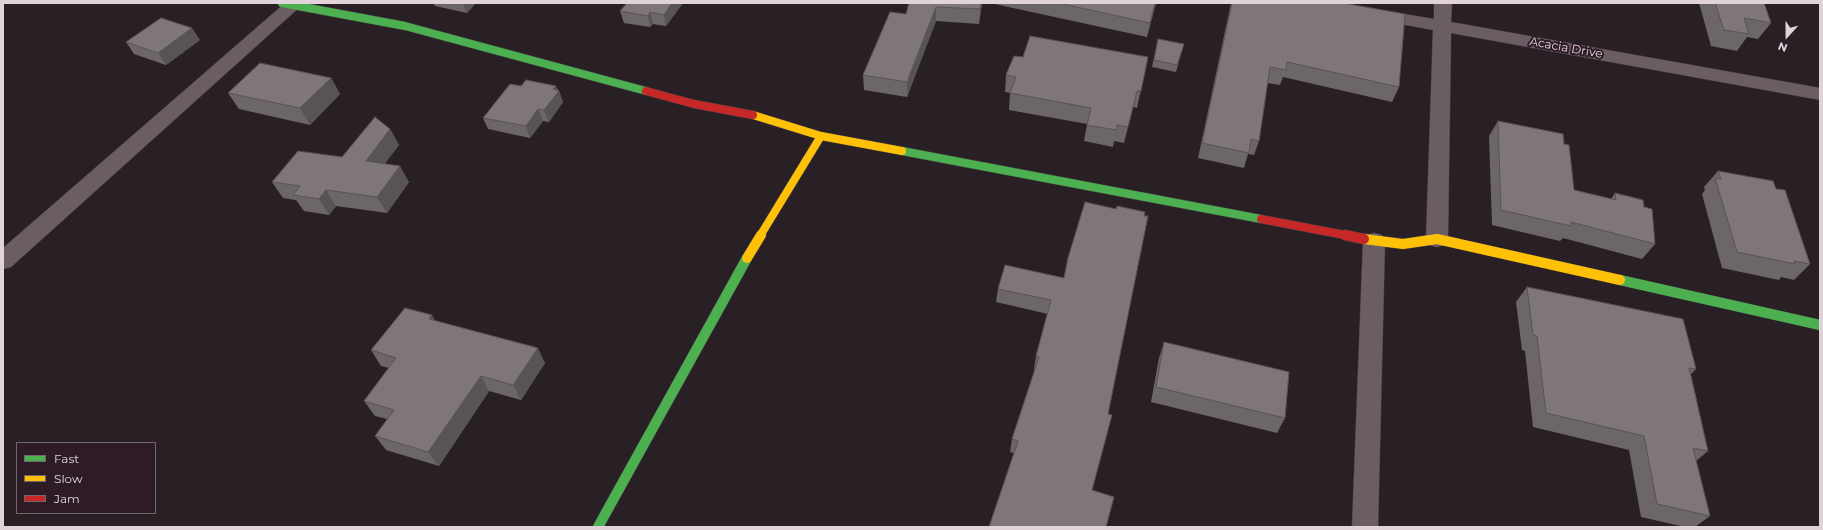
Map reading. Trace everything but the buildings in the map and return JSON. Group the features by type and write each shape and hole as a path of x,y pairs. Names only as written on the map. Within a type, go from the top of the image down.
{"street":[{"path":"1437,239 1442,3"},
{"path":"3,261 288,4 404,26 694,104 767,118 821,136 1002,169 1374,241 1403,244 1437,239 1820,325"},
{"name":"Acacia Drive","path":"1358,11 1820,94"},
{"path":"598,527 755,244 821,136"},
{"path":"1365,527 1374,241"}],"traffic: fast":[{"path":"282,3 405,26 646,91"},
{"path":"902,151 1261,219"},
{"path":"598,527 747,258"},
{"path":"1620,280 1820,325"}],"traffic: slow":[{"path":"753,115 767,118 821,136"},
{"path":"747,258 821,136 902,151"},
{"path":"1364,239 1403,244 1437,239 1620,280"}],"traffic: jam":[{"path":"646,91 694,104 753,115"},
{"path":"1261,219 1364,239"}]}
